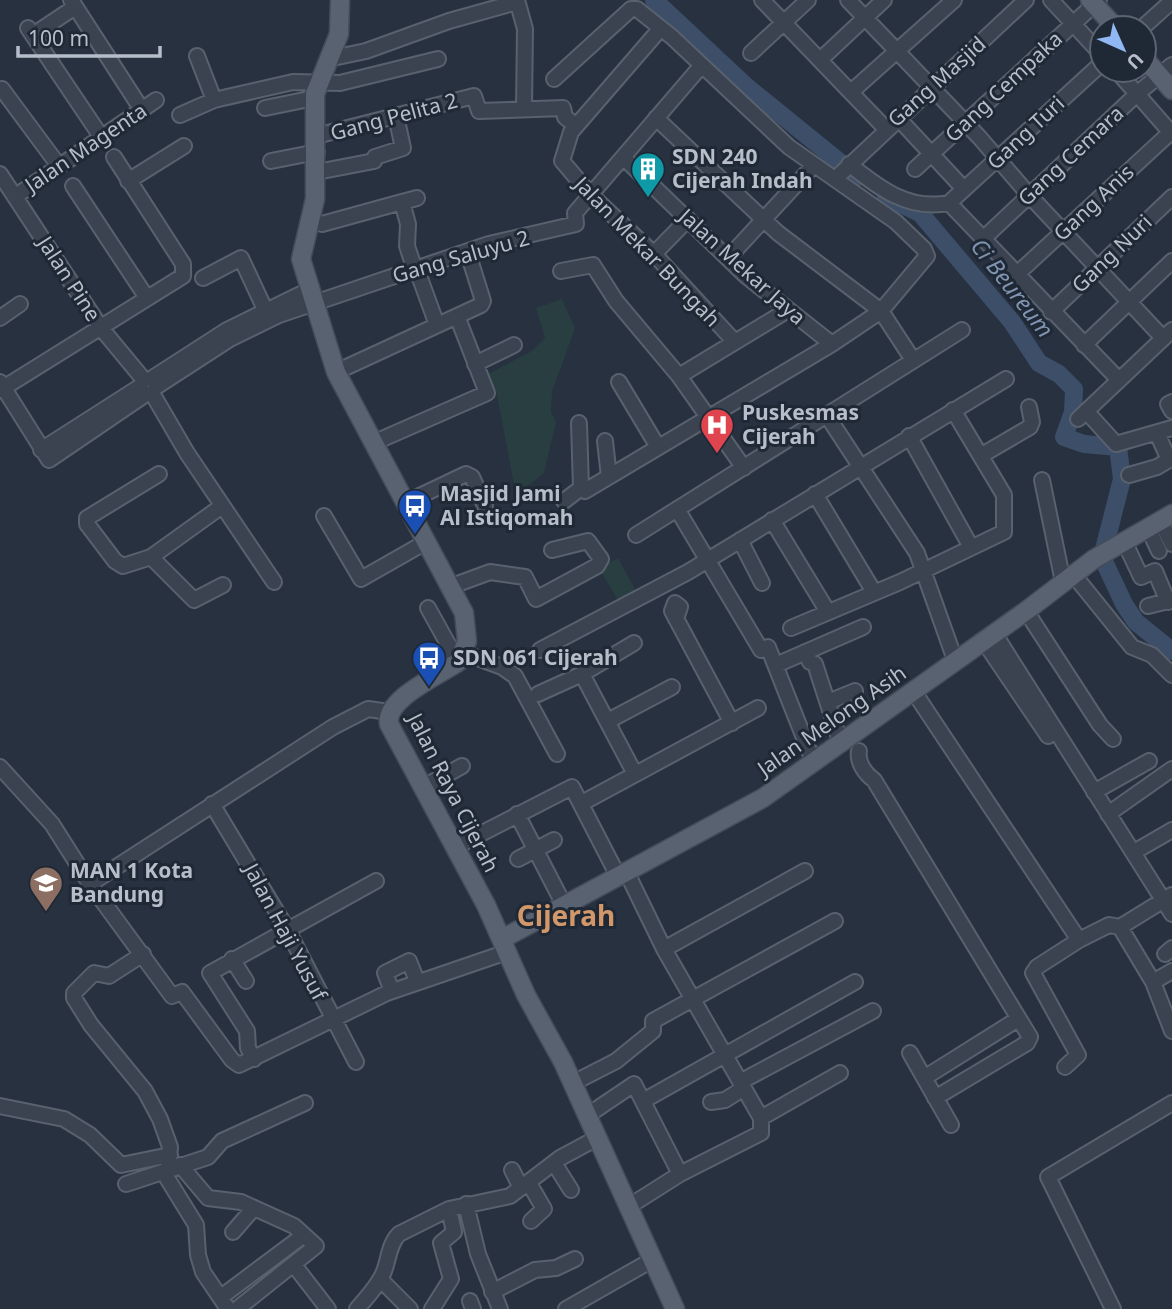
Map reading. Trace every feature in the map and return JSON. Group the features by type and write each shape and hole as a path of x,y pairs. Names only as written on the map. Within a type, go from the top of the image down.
{"main road":[{"path":"340,0 341,24 316,91 315,199 301,259 336,372 452,586 468,631 461,657"},
{"name":"Jalan Melong Asih","path":"505,945 564,905 763,798 814,763 850,744 955,660 1094,559 1160,520"},
{"name":"Jalan Raya Cijerah","path":"461,657 397,702 389,712 389,724 455,847 505,945 530,1003 573,1083 675,1309"}],"street":[{"path":"762,0 886,129"},
{"path":"751,53 808,0"},
{"path":"848,0 1129,302 1167,334 1082,415 1116,444 1172,428"},
{"path":"820,60 884,0"},
{"path":"851,92 954,0"},
{"name":"Gang Masjid","path":"842,171 1027,0"},
{"path":"1051,0 1088,40"},
{"path":"328,59 366,51 449,21 517,1 524,29 527,61 524,108"},
{"name":"Gang Cempaka","path":"915,169 1094,1"},
{"path":"1158,14 1172,1"},
{"path":"102,138 30,31 73,4 142,110"},
{"path":"554,79 631,9 642,11 789,147 814,165 842,171 898,197 934,206 949,203 1119,380"},
{"name":"Jalan Mekar Bungah","path":"661,29 576,126 565,142 562,161 590,194 654,254 734,341"},
{"path":"197,56 214,100"},
{"path":"265,108 340,83 438,59"},
{"path":"590,194 702,65"},
{"name":"Gang Turi","path":"949,203 1088,76"},
{"name":"Gang Cemara","path":"984,238 1138,93 1168,77"},
{"path":"180,115 214,100 293,82 316,91"},
{"path":"1129,84 1171,133"},
{"path":"2,89 59,166"},
{"name":"Gang Pelita 2","path":"271,161 396,116 474,96 479,111 563,108 565,117 576,126"},
{"name":"Jalan Magenta","path":"16,196 156,100"},
{"path":"317,172 374,161 375,157 403,148 396,116"},
{"path":"656,118 763,218 881,311 913,360"},
{"path":"898,118 964,189"},
{"name":"Gang Anis","path":"1016,275 1171,133"},
{"path":"128,181 184,146"},
{"path":"1,387 183,276 185,271 114,157"},
{"name":"Jalan Mekar Jaya","path":"624,158 728,258 832,344"},
{"path":"728,258 814,165"},
{"path":"581,488 587,491 832,344 881,311 925,260 926,253 842,171"},
{"name":"Jalan Pine","path":"0,174 101,328 148,387 222,506 274,582"},
{"path":"73,186 147,298"},
{"name":"Gang Saluyu 2","path":"1,387 49,460 76,436 148,387 267,315 311,296 416,270 489,244 576,224 575,213 590,194"},
{"name":"Gang Nuri","path":"1051,312 1172,197"},
{"path":"309,220 322,224 417,198"},
{"path":"402,202 410,239 407,246 437,325"},
{"path":"654,254 688,219"},
{"path":"336,372 457,316 483,301 468,253"},
{"path":"203,278 241,258 267,315"},
{"path":"1084,345 1172,261"},
{"path":"561,271 593,265 616,301 679,376 744,468"},
{"path":"0,318 20,304"},
{"path":"679,376 788,310"},
{"path":"373,443 487,393 457,316"},
{"path":"636,535 962,330"},
{"path":"475,364 514,345"},
{"path":"540,650 631,604 708,560 1006,379"},
{"path":"619,382 658,447"},
{"path":"1172,402 1168,404 1172,411"},
{"path":"982,455 1030,427 1032,422 1029,407"},
{"path":"792,628 1002,534 1006,529 1004,495 953,410"},
{"path":"826,414 917,553 955,660"},
{"path":"579,423 581,488"},
{"path":"1129,475 1171,459 1157,433"},
{"path":"909,436 971,547"},
{"path":"605,441 609,477"},
{"path":"159,474 87,518 87,524 115,561 123,566 151,557 222,506"},
{"path":"405,503 466,474 472,477 485,506"},
{"path":"1042,480 1068,578 1132,647 1152,655 1172,675"},
{"path":"564,501 581,488"},
{"path":"815,494 874,592"},
{"path":"677,509 761,650 768,647 814,763"},
{"path":"324,516 361,579 426,542"},
{"path":"772,520 828,612"},
{"path":"1160,520 1165,547"},
{"path":"740,540 762,583"},
{"path":"452,586 490,572 525,577 536,599 597,566 601,559 588,541 552,550"},
{"path":"1118,545 1141,577 1155,571 1170,601 1147,606"},
{"path":"151,557 194,600 223,585"},
{"path":"428,608 461,657 502,667 514,677 557,754"},
{"path":"1026,611 1100,725 1113,739"},
{"path":"676,619 732,723"},
{"path":"776,665 863,627"},
{"path":"989,637 1094,792 1128,850"},
{"path":"989,637 1128,850 1169,904 1120,927 1109,925 1079,940 1037,967 1034,973 1077,1055 1065,1066"},
{"path":"538,694 582,674 634,643"},
{"path":"805,652 810,662 815,664 828,702 867,776 874,780 1030,1037 1027,1043 934,1098"},
{"path":"582,674 635,774"},
{"path":"608,721 672,687"},
{"path":"828,702 855,691"},
{"path":"914,692 1079,940"},
{"path":"582,803 758,708"},
{"path":"90,884 363,710 389,712"},
{"path":"1094,792 1149,761"},
{"path":"422,788 462,766"},
{"path":"0,767 52,824 90,884 172,996 182,992 232,1060 242,1066 392,991 505,945"},
{"path":"1108,814 1172,769"},
{"path":"455,847 572,787 761,1118 761,1133 680,1174 628,1207"},
{"name":"Jalan Haji Yusuf","path":"212,804 287,929 356,1062"},
{"path":"517,814 564,905"},
{"path":"1128,850 1172,830"},
{"path":"518,859 554,840"},
{"path":"664,949 805,871"},
{"path":"254,1059 248,1048 247,1031 210,973 376,881"},
{"path":"573,1083 618,1060 653,1031 653,1021 835,921"},
{"path":"1120,927 1153,982 1172,1031"},
{"path":"143,954 109,976 94,974 74,993 74,998 91,1025 145,1091 166,1133 173,1163 169,1182 196,1225 198,1255 203,1272 225,1303 304,1235"},
{"path":"232,959 246,981"},
{"path":"392,991 385,972 409,961 417,981"},
{"path":"1153,982 1172,971"},
{"path":"643,1101 855,982"},
{"path":"711,1102 725,1100 742,1085 873,1011"},
{"path":"924,1078 1018,1020"},
{"path":"909,1053 951,1125"},
{"path":"942,1068 953,1085"},
{"path":"761,1118 840,1073"},
{"path":"588,1115 634,1084 680,1174"},
{"path":"0,1106 64,1119 90,1135 121,1165 173,1163 208,1157 222,1141 305,1102"},
{"path":"1113,1309 1048,1177 1172,1103"},
{"path":"357,1309 380,1279 389,1262 393,1240 403,1231 449,1209 506,1198 554,1163 597,1138"},
{"path":"126,1184 148,1179 173,1163"},
{"path":"173,1163 208,1198 241,1202 289,1223 316,1246 237,1309"},
{"path":"554,1163 571,1190"},
{"path":"512,1170 544,1209 531,1221"},
{"path":"466,1204 471,1233 500,1309"},
{"path":"233,1232 253,1209"},
{"path":"432,1309 451,1279 441,1243 454,1233 449,1209"},
{"path":"492,1292 535,1269 552,1269 575,1259"},
{"path":"566,1309 652,1260"},
{"path":"293,1265 328,1309"},
{"path":"380,1279 410,1309"}],"green space":[{"path":"562,299 575,328 552,392 551,412 556,422 544,473 516,495 496,390 493,390 488,374 532,351 545,338 536,308"},
{"path":"618,558 636,591 620,604 599,568"}],"waterway":[{"name":"Ci Beureum","path":"654,0 747,87 858,177"},
{"name":"Ci Beureum","path":"886,197 920,213 1012,322 1039,363 1059,374 1074,389 1073,412 1064,437 1084,444 1118,447 1122,479 1102,557 1124,604 1136,622 1172,651"}],"place":[{"name":"SDN 240 Cijerah Indah","path":"648,199"},
{"name":"Puskesmas Cijerah","path":"717,455"},
{"name":"Masjid Jami Al Istiqomah","path":"415,536"},
{"name":"SDN 061 Cijerah","path":"429,688"},
{"name":"MAN 1 Kota Bandung","path":"46,913"}],"district":[{"name":"Cijerah","path":"566,916"}]}
